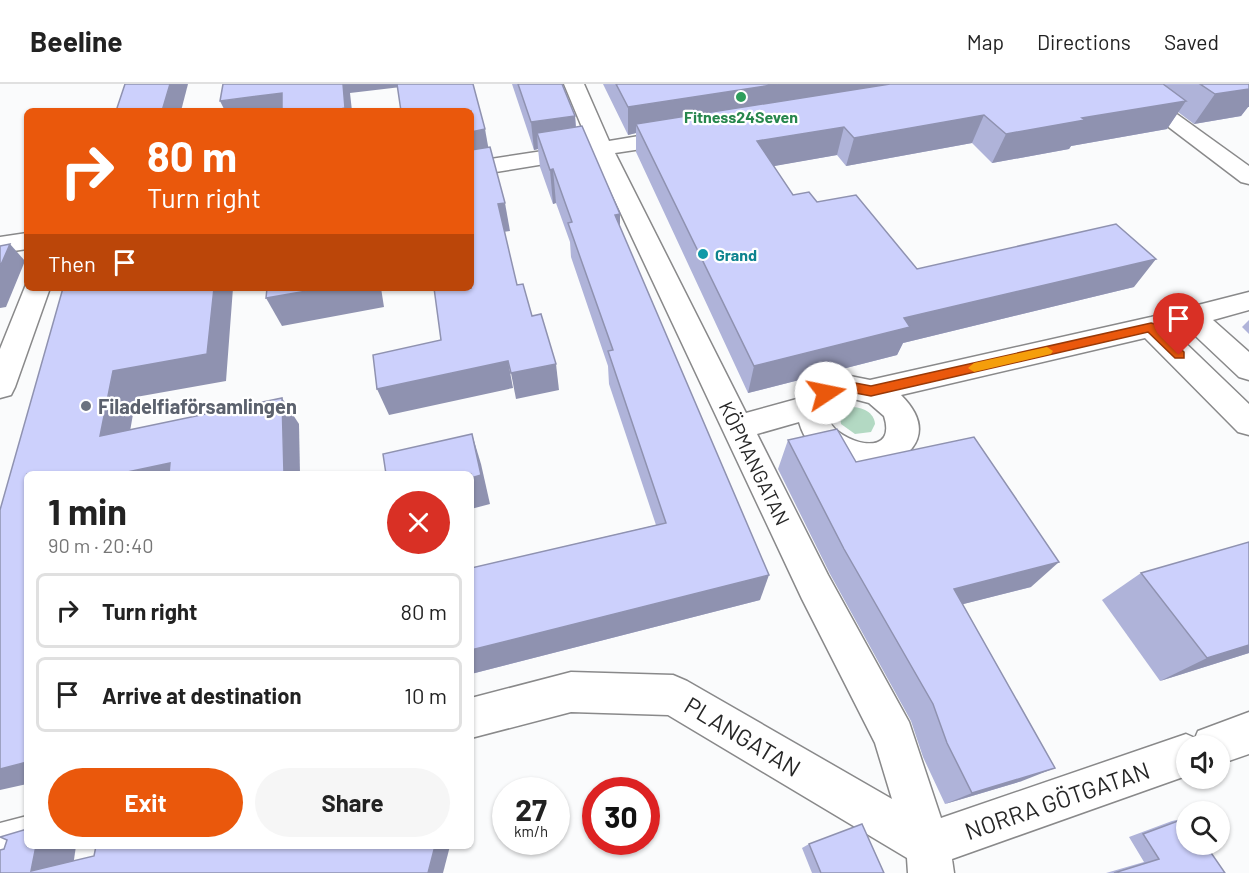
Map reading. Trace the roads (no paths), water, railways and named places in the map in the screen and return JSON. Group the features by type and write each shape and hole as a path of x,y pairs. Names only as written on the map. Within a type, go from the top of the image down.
{"street":[{"name":"KÖPMANGATAN","path":"574,84 602,148 815,587 894,737 929,859"},
{"path":"1122,84 1249,177"},
{"path":"474,169 696,133"},
{"path":"0,245 24,241"},
{"path":"0,387 36,291"},
{"path":"871,391 1151,327 1249,301"},
{"path":"1191,316 1249,369"},
{"path":"1151,327 1249,423"},
{"path":"850,387 871,391 890,402 898,413 903,425 902,437 895,447 884,454 870,457 853,456 837,450 818,432 813,421 815,406 826,393 837,389 850,387"},
{"path":"738,427 815,406"},
{"name":"PLANGATAN","path":"474,717 571,692 673,694 929,859"},
{"path":"1230,740 1249,733"},
{"name":"NORRA GÖTGATAN","path":"929,859 1176,759"},
{"path":"0,845 24,839"}],"place":[{"name":"Fitness24Seven","path":"741,97"},
{"name":"Grand","path":"703,254"},
{"name":"Filadelfiaförsamlingen","path":"86,406"}]}
